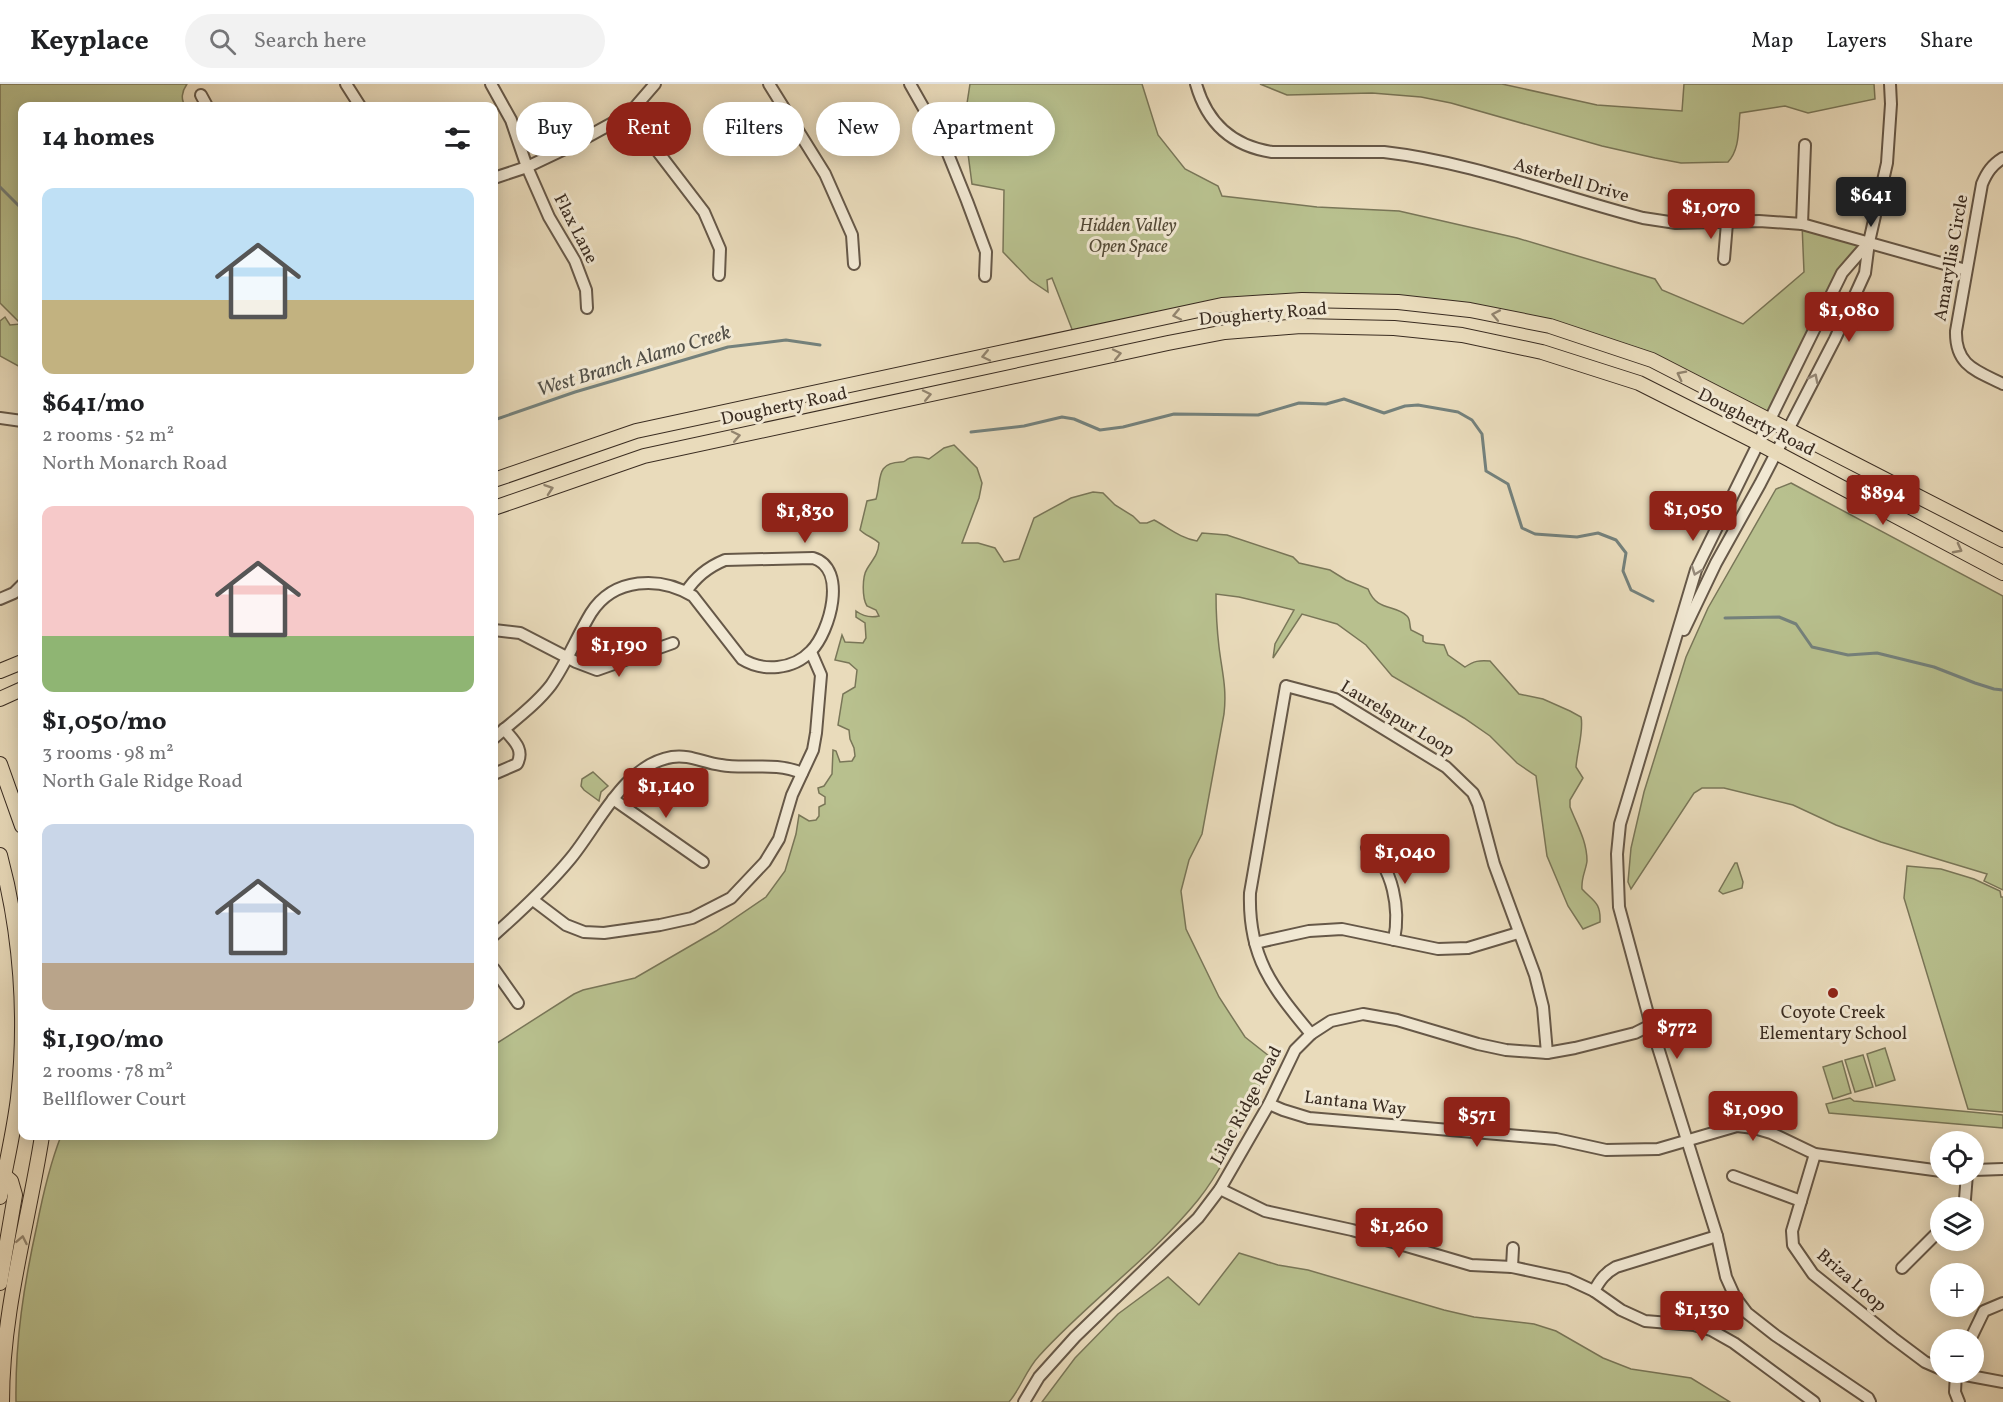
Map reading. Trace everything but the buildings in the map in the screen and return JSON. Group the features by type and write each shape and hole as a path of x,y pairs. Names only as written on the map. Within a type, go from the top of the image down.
{"main road":[{"name":"Dougherty Road","path":"498,479 636,431 1222,305 1302,300 1408,303 1470,310 1550,326 1652,360 2003,540"},
{"name":"Dougherty Road","path":"498,507 644,456 1168,343 1225,332 1301,326 1394,328 1462,335 1542,352 1639,383 1758,443 2003,573"},
{"path":"0,671 18,664"},
{"path":"0,699 18,692"},
{"path":"0,764 18,815"},
{"path":"0,855 18,957"},
{"path":"1,1185 18,1097"},
{"path":"2,1402 1,1368 10,1296 41,1140"},
{"path":"0,1283 15,1195 11,1181 1,1185"}],"street":[{"path":"346,84 357,102"},
{"path":"639,102 655,84"},
{"path":"769,84 825,174 852,235 854,264"},
{"path":"910,84 944,144 967,201 986,252 986,276"},
{"name":"Asterbell Drive","path":"1196,84 1204,109 1217,125 1234,139 1256,149 1272,152 1401,154 1439,161 1642,218 1676,223 1759,221 1802,224 1966,270"},
{"path":"1671,657 1716,563 1788,430 1865,273 1869,242 1887,163 1890,84"},
{"name":"Flax Lane","path":"495,85 549,217 575,261 586,290 586,308"},
{"path":"201,95 205,102"},
{"path":"498,177 567,148 606,127"},
{"path":"1802,224 1805,145"},
{"path":"661,156 704,212 720,249 719,275"},
{"name":"Amaryllis Circle","path":"2003,158 1994,164 1982,184 1966,270 1956,344 1965,363 2003,384"},
{"path":"1724,259 1727,223"},
{"path":"1869,242 1842,273 1696,570 1624,808 1617,854 1619,907 1652,1025 1717,1236 1726,1277 1747,1313 1868,1398 1870,1402"},
{"path":"0,418 18,421"},
{"path":"498,734 536,703 551,684 592,611 613,591 632,583 649,581 667,584 693,596 736,652 750,663 776,668 793,663 811,652 823,634 830,616 833,594 831,575 825,564 813,558 724,560 699,575 686,592"},
{"path":"0,599 18,589"},
{"path":"498,630 519,633 567,658 597,670 673,643"},
{"path":"533,900 566,925 584,932 604,933 692,918 731,898 765,862 779,839 792,795 813,750 821,675 811,652"},
{"name":"Laurelspur Loop","path":"1311,1034 1268,979 1255,943 1250,920 1250,893 1286,686 1335,699 1446,767 1463,782 1478,804 1494,864 1534,975 1543,1006 1547,1053"},
{"path":"498,772 518,764 521,757 519,748 504,729"},
{"path":"498,931 533,900 571,858 624,785 652,763 672,757 689,756 721,765 775,765 802,773"},
{"path":"613,799 703,862"},
{"path":"1367,848 1376,854 1383,864 1395,898 1397,925 1394,940"},
{"path":"1255,943 1309,931 1342,929 1438,949 1468,948 1518,933"},
{"path":"498,975 518,1003"},
{"name":"Lilac Ridge Road","path":"1024,1402 1039,1377 1075,1337 1198,1218 1220,1189 1269,1104 1295,1050 1311,1034 1331,1021 1363,1014 1397,1020 1506,1050 1547,1053 1635,1033 1652,1025"},
{"name":"Lantana Way","path":"1269,1104 1309,1118 1556,1139 1606,1150 1658,1149 1688,1142"},
{"path":"1688,1142 1706,1134 1737,1126 1746,1127 1771,1133 1815,1154 1930,1170"},
{"name":"Briza Loop","path":"1815,1154 1792,1231 1793,1245 1813,1274 1893,1338 1930,1364"},
{"path":"1984,1168 2003,1169"},
{"path":"1733,1176 1801,1201"},
{"path":"1220,1189 1265,1211 1352,1230 1471,1265 1512,1268 1568,1280 1594,1291 1620,1311 1645,1322 1694,1325 1711,1330 1734,1342 1814,1402"},
{"path":"1594,1291 1608,1271 1717,1236"},
{"path":"1902,1268 1930,1240"},
{"path":"1512,1268 1513,1248"},
{"path":"1975,1329 1984,1311 2003,1303"},
{"path":"1984,1379 2003,1382"},
{"path":"1954,1383 1959,1402"}],"green space":[{"path":"0,84 187,84 182,95 184,102 18,102 18,321 0,303"},
{"name":"Hidden Valley Open Space","path":"970,84 1142,84 1158,135 1185,169 1218,186 1222,196 1317,207 1399,211 1517,238 1655,279 1662,290 1743,324 1804,272 1802,224 1869,242 1842,273 1770,421 1652,360 1550,326 1398,302 1222,305 1075,337 1052,278 1047,280 1048,292 1030,280 1003,252 1004,190 972,184 968,156 1055,156 1055,102 967,102"},
{"path":"1260,84 1502,84 1597,105 1682,111 1684,84 1874,84 1875,99 1808,113 1785,106 1740,113 1737,145 1728,162 1681,163 1602,146 1451,103 1421,97 1372,93 1287,95"},
{"path":"5,317 10,325 18,324 18,366 0,356 0,321"},
{"path":"954,445 977,468 982,483 979,498 962,543 978,543 995,548 1004,562 1019,559 1034,518 1071,498 1093,492 1103,493 1140,523 1154,520 1180,535 1197,541 1202,533 1227,535 1293,557 1299,563 1330,570 1368,589 1376,601 1381,604 1402,612 1408,618 1411,630 1423,636 1423,641 1444,645 1448,655 1465,667 1477,661 1490,661 1519,694 1543,699 1581,717 1576,767 1583,778 1570,800 1570,807 1587,854 1582,889 1598,906 1600,922 1583,929 1568,906 1547,856 1536,776 1517,763 1490,736 1392,676 1366,645 1337,624 1302,614 1273,658 1275,644 1294,610 1216,594 1218,634 1225,688 1224,714 1202,834 1189,860 1181,891 1186,929 1219,997 1245,1037 1274,1060 1229,1152 1198,1200 1160,1241 1039,1356 1009,1402 16,1402 17,1357 24,1291 44,1191 59,1140 498,1140 498,1042 574,994 635,978 716,931 766,897 785,871 799,815 809,821 816,820 819,816 819,807 825,804 825,797 819,793 818,788 824,786 832,774 833,750 836,751 840,762 852,761 855,756 849,730 838,725 843,694 855,687 857,670 849,663 835,660 842,635 845,642 863,643 866,638 865,623 856,617 856,611 862,615 879,616 876,610 867,606 863,593 865,573 876,554 879,543 860,530 867,501 876,499 881,473 887,465 904,462 912,457 929,459 944,448"},
{"path":"1791,483 2003,596 2003,890 1984,881 1987,874 1881,842 1793,805 1724,788 1702,788 1694,793 1631,889 1628,882 1631,848 1644,792 1686,657 1708,608 1776,489"},
{"path":"593,772 608,786 601,792 599,801 581,786 582,779"},
{"path":"1737,863 1743,882 1742,888 1723,894 1719,891"},
{"path":"1907,866 1941,869 1974,879 2000,891 2003,897 2003,1112 1968,1109 1904,898"},
{"path":"1885,1048 1895,1080 1876,1086 1867,1054"},
{"path":"1863,1055 1873,1087 1855,1092 1845,1060"},
{"path":"1842,1061 1851,1093 1833,1099 1823,1067"},
{"path":"1850,1098 1854,1101 2003,1115 2003,1128 1829,1113 1826,1104"},
{"path":"1239,1253 1278,1265 1308,1270 1444,1310 1474,1317 1534,1324 1556,1331 1603,1358 1631,1369 1691,1378 1730,1402 1042,1402 1075,1358 1118,1314 1168,1277 1199,1305"}],"waterway":[{"name":"West Branch Alamo Creek","path":"0,187 18,205"},
{"name":"West Branch Alamo Creek","path":"498,419 575,392 728,347 786,340 820,345"},
{"name":"West Branch Alamo Creek","path":"971,432 1024,426 1062,417 1074,419 1100,430 1123,427 1174,414 1258,415 1299,403 1326,404 1344,399 1384,413 1405,406 1418,405 1458,412 1472,420 1482,434 1486,471 1508,484 1522,528 1535,534 1577,537 1598,533 1616,540 1626,553 1623,571 1631,590 1653,601"},
{"name":"West Branch Alamo Creek","path":"1725,618 1779,617 1796,624 1812,647 1848,655 1877,653 1934,667 1975,683 2003,690"}],"place":[{"name":"Coyote Creek Elementary School","path":"1833,993"}]}
